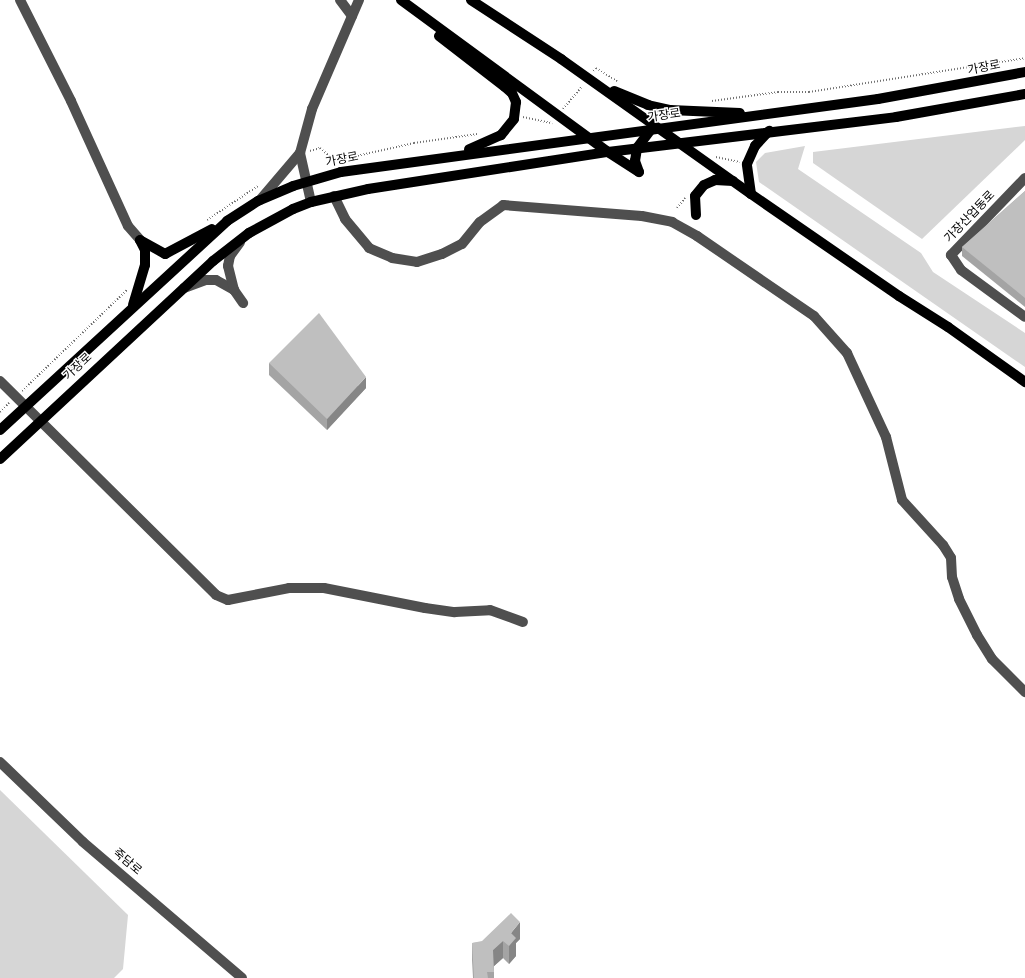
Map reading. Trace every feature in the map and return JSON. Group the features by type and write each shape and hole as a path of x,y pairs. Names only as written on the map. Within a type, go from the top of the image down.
{"main road":[{"path":"400,0 425,26 512,93 516,102 515,114 501,135 487,143 429,159"},
{"path":"400,0 608,152 639,172 635,161 637,148 650,131"},
{"path":"471,0 561,59 751,194 899,296 948,327 1025,382"},
{"name":"가장로","path":"0,430 132,306 227,221 258,202 306,181 341,172 429,159 650,131 886,98 1025,72"},
{"path":"588,78 624,97 663,108 766,114"},
{"name":"가장로","path":"0,459 41,419 182,289 249,233 293,209 312,202 334,196 608,152 896,117 1025,94"},
{"path":"751,194 747,164 755,146 769,132"},
{"path":"696,215 695,196 704,185 715,180 733,181"},
{"path":"140,240 165,254 227,221"},
{"path":"132,306 144,274 145,250 140,240"}],"street":[{"path":"20,0 71,101 128,226 140,240"},
{"path":"340,0 352,16"},
{"path":"258,202 300,153 312,109 359,0"},
{"path":"300,153 312,202"},
{"name":"가장산업동로","path":"1025,178 951,255 961,270 1025,317"},
{"path":"334,196 345,219 369,248 392,258 416,262 442,254 462,244 480,222 503,205 642,216 672,222 697,236 814,316 846,352 886,436 902,500 943,545 951,558 952,577 959,599 977,634 992,659 1025,692"},
{"path":"243,303 234,290 228,266 230,256 249,233"},
{"path":"182,289 206,280 216,280 234,290"},
{"path":"0,381 41,419 216,596 228,600 289,588 324,588 425,608 455,612 490,610 523,622"},
{"name":"죽담로","path":"0,762 83,842 242,978"}],"path":[{"path":"707,102 778,92 809,92 1025,58"},
{"path":"515,114 551,124 596,68 622,84"},
{"path":"320,148 333,159 343,159 414,143 484,132"},
{"path":"716,157 747,164"}],"shaded area":[{"path":"1025,126 1025,140 922,239 813,163 813,152"},
{"path":"805,146 798,169 921,253 933,272 1025,333 1025,367 759,182 756,162 765,153"},
{"path":"0,790 128,915 123,969 114,978 0,978"}],"building":[{"path":"1025,191 1025,298 962,247"},
{"path":"319,313 366,377 327,419 269,363"},
{"path":"511,913 520,922 511,933 516,938 509,946 503,941 493,950 494,972 487,972 488,978 474,978 472,943 482,941"}]}
